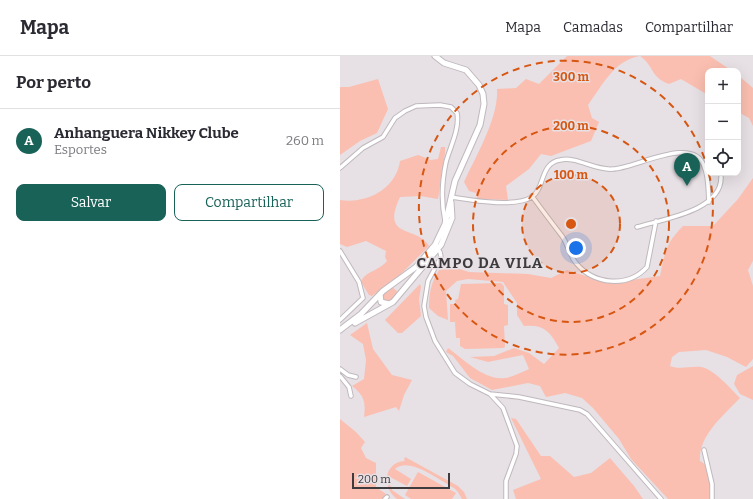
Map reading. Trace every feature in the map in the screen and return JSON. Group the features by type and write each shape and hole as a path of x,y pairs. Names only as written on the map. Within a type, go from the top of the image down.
{"main road":[{"path":"340,330 361,314 380,294 416,267 434,250 445,224 458,172 480,125 484,98 479,85 466,70 444,63 435,56"},
{"path":"340,334 365,316 389,304 399,294 448,232 452,218 451,198"},
{"path":"392,285 398,290 399,294"},
{"path":"380,294 381,302 389,304"}],"street":[{"path":"340,168 363,148 383,137 395,118 405,110 416,106 430,104 451,107 457,113 457,125 445,172 443,210 448,232"},
{"path":"451,198 481,202 502,202 532,196 538,190 548,167 560,160 569,160 603,169 614,169 676,153 687,152 696,155 704,165 709,202"},
{"path":"637,227 699,208 709,202 721,188 722,177"},
{"path":"532,196 562,236 577,265 591,276 609,281 631,278 647,267 656,221"},
{"path":"434,250 441,255 426,288 424,306 428,325 440,350 455,373 470,384 490,394 503,408 517,446 516,454 506,481 506,499"},
{"path":"340,251 359,282 363,298 340,320"},
{"path":"340,369 348,375 356,377"},
{"path":"340,376 349,387 351,396"},
{"path":"490,394 519,397 580,410 587,414 661,499"},
{"path":"704,450 712,484 712,499"}],"shaded area":[{"path":"567,56 640,56 631,58 616,68 588,105 592,118 599,122 591,141 551,156 541,154 529,169 506,186 508,200 477,199 476,193 469,191 464,182 491,124 497,100 497,89 516,88 526,79 539,84"},
{"path":"640,56 710,56 728,68 705,68 705,93 681,79 669,84 663,81 655,75 645,60"},
{"path":"741,78 753,88 753,126 749,118 741,114"},
{"path":"378,79 388,109 377,133 360,141 340,155 340,87 349,87"},
{"path":"441,147 445,147 445,153 438,199 420,196 400,197 395,211 394,220 397,226 402,230 417,236 429,246 402,273 372,296 369,295 361,282 366,275 387,261 385,257 386,251 366,241 347,247 340,244 340,200 360,200 370,197 386,187 393,179 400,161 418,155 431,160 438,159"},
{"path":"753,178 753,261 748,270 753,286 753,359 746,367 727,357 706,350 679,352 672,357 670,366 678,368 701,367 711,371 740,398 713,426 703,443 700,452 700,461 709,472 711,489 710,499 668,499 631,459 619,439 593,408 582,398 565,393 546,397 540,386 528,383 492,390 470,378 453,356 446,352 448,348 482,373 497,378 505,378 514,376 529,369 523,355 488,362 470,357 494,356 514,348 529,353 544,364 559,348 549,333 545,330 536,326 524,326 517,315 517,303 503,282 468,279 457,281 446,291 448,320 438,316 429,308 429,303 432,284 439,270 456,268 469,272 528,274 551,278 567,270 602,281 617,282 660,276 667,248 677,232 683,226 713,226 738,199"},
{"path":"501,283 504,286 504,304 508,305 508,325 504,326 505,347 465,349 460,346 460,338 456,338 455,322 450,322 450,304 456,304 455,300 458,299 461,284"},
{"path":"420,284 419,299 421,316 402,333 398,333 385,320"},
{"path":"392,287 397,291 395,295 390,301 384,302 381,294"},
{"path":"367,323 373,349 392,375 412,380 404,395 399,411 396,407 364,417 365,407 362,396 352,386 364,379 366,360 363,344 350,335"},
{"path":"753,366 753,400 740,394 734,384 737,375"},
{"path":"511,418 516,419 541,456 550,456 574,477 591,473 610,458 643,499 516,499 513,490 541,479"},
{"path":"340,419 356,432 365,442 361,448 366,458 376,463 376,487 386,494 384,499 340,499"},
{"path":"405,457 458,486 464,492 467,499 462,499 454,488 432,475 416,467 408,465 395,469 411,479 407,486 390,477 392,490 405,499 397,499 389,488 387,476 389,470 393,466 398,462 405,461"},
{"path":"418,472 456,493 452,499 411,499 405,495"}],"place":[{"name":"Anhanguera Nikkey Clube","path":"687,186"}],"district":[{"name":"CAMPO DA VILA","path":"480,263"}]}
